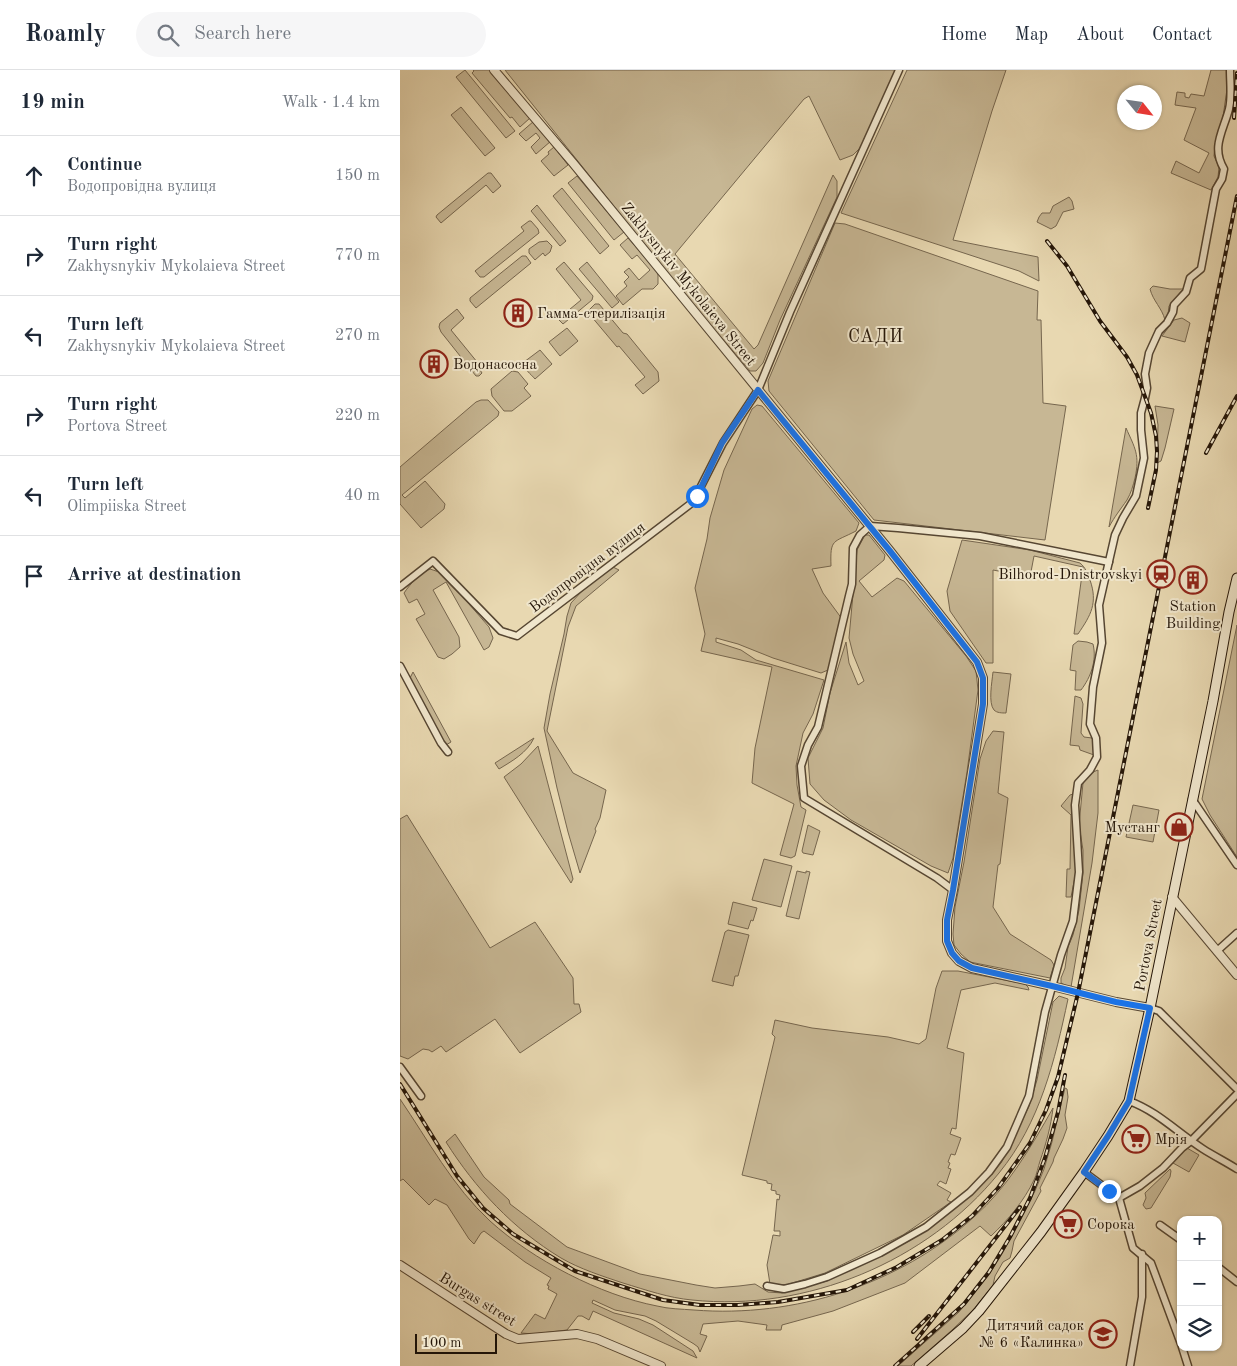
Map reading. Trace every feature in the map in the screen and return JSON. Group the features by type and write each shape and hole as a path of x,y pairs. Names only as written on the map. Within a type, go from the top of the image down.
{"main road":[{"name":"Portova Street","path":"918,1366 964,1328 979,1311 1041,1232 1084,1172 1129,1101 1150,1008 1237,578"}],"street":[{"name":"Zakhysnykiv Mykolaieva Street","path":"494,70 870,526 977,662 983,678 983,704 947,920 947,941 952,953 959,961 972,968 1116,1002 1150,1008"},
{"path":"758,390 790,312 899,70"},
{"path":"767,1286 784,1289 827,1277 880,1253 926,1226 970,1192 989,1172 1007,1147 1029,1096 1045,1012 1073,920 1079,872 1075,813 1078,783 1090,770 1097,757 1096,738 1090,724 1093,687 1102,643 1099,606 1115,535 1136,496 1144,458 1141,413 1146,398 1145,374 1148,353 1159,331 1167,323 1173,312 1174,305 1186,292 1190,278 1201,269 1216,189 1222,179 1224,169 1219,160 1217,150 1229,108 1230,70"},
{"name":"Водопровідна вулиця","path":"400,587 433,561 501,631 516,636 693,502 722,443 758,390"},
{"path":"953,890 937,878 804,798 801,766 808,745 818,727 850,596 853,548 860,535 870,526 980,536 1109,562"},
{"path":"400,666 441,743 448,752"},
{"path":"1192,799 1237,865"},
{"path":"1172,897 1237,975"},
{"path":"1217,950 1237,933"},
{"path":"1150,1008 1160,1011 1237,1089"},
{"path":"400,1066 421,1096"},
{"path":"1119,1198 1140,1186 1163,1168 1237,1094"},
{"path":"1129,1101 1140,1105 1204,1150 1237,1169"},
{"path":"1084,1172 1119,1198 1133,1248 1151,1263 1177,1335"},
{"path":"1160,1225 1177,1237"},
{"path":"1130,1366 1142,1297 1142,1254"},
{"name":"Burgas street","path":"400,1265 506,1334 518,1339 577,1334 597,1339 661,1366"},
{"path":"1222,1271 1237,1282"},
{"path":"1183,1351 1188,1366"}],"shaded area":[{"path":"465,70 515,131 506,138 456,77"},
{"path":"473,70 491,70 530,118 520,127 472,73"},
{"path":"505,70 896,70 860,148 853,155 840,160 809,96 804,99 675,254 754,349 758,345 833,175 837,181 837,197 780,320 763,363 756,371 750,371 681,290"},
{"path":"907,70 1006,70 953,240 1038,257 1039,281 1019,271 841,213"},
{"path":"1211,70 1227,70 1227,89 1223,117 1215,144 1214,156 1219,167 1218,177 1211,190 1171,173 1176,161 1199,173 1209,153 1184,140 1196,108 1175,105 1177,92 1185,93 1185,97 1189,98 1191,94 1204,96"},
{"path":"461,107 495,148 485,156 451,115"},
{"path":"534,121 551,141 536,154 531,147 540,138 536,133 526,141 519,134"},
{"path":"554,147 568,165 554,176 541,161"},
{"path":"488,173 491,173 501,186 493,193 486,185 441,223 436,217 437,215"},
{"path":"577,176 624,232 614,240 568,183"},
{"path":"562,188 609,246 600,254 553,196"},
{"path":"1069,197 1074,209 1063,212 1056,226 1051,229 1037,222 1042,213 1050,213 1053,206"},
{"path":"537,205 566,241 560,246 531,211"},
{"path":"529,221 538,229 539,233 484,277 480,277 475,271 524,231 521,227"},
{"path":"835,223 845,224 1038,291 1037,320 1041,320 1043,403 1066,406 1045,540 874,520 769,391 768,381"},
{"path":"628,238 656,270 658,284 653,289 642,289 623,305 616,296 627,286 624,282 629,277 624,272 629,268 639,280 650,270 637,255 632,259 620,245"},
{"path":"547,241 552,246 550,252 545,256 543,253 535,260 529,253 529,249 539,242"},
{"path":"522,256 526,256 531,263 476,308 470,301 470,298"},
{"path":"564,262 593,296 592,300 563,324 558,319 581,300 556,269"},
{"path":"587,262 619,302 612,308 579,269"},
{"path":"1153,286 1183,289 1169,306 1165,320 1151,293 1150,289"},
{"path":"595,304 599,304 623,333 627,334 658,372 659,381 643,394 635,385 645,377 591,316 589,310"},
{"path":"457,309 464,318 451,330 482,368 480,370 482,373 479,376 476,376 439,327 440,323"},
{"path":"1182,318 1190,323 1185,342 1162,336 1174,320"},
{"path":"567,328 578,341 560,356 549,342"},
{"path":"540,350 552,364 535,379 526,369 524,362"},
{"path":"512,371 518,372 528,384 524,388 531,396 512,411 504,411 492,396 491,389"},
{"path":"488,400 499,412 498,416 402,495 405,498 425,481 445,504 444,509 421,528 400,504 400,467 476,402"},
{"path":"757,405 762,406 859,523 856,531 834,542 831,550 831,566 812,569 823,593 845,623 828,670 821,673 716,638 716,642 741,650 756,660 824,680 813,714 803,733 796,766 801,807 806,810 795,856 791,858 780,855 794,804 752,783 755,748 772,667 701,651 705,634 695,588 710,518 724,470 752,409"},
{"path":"1155,406 1174,409 1161,461 1157,463 1158,425"},
{"path":"1126,428 1136,452 1136,470 1128,497 1109,527"},
{"path":"865,535 869,535 885,555 884,560 859,581 872,597 897,578 904,581 966,656 976,671 978,690 967,772 953,858 948,873 931,866 851,820 824,800 810,784 808,758 823,728 830,693 846,642 849,663 858,685 864,681 849,638 857,550"},
{"path":"962,540 1030,550 1080,563 1085,569 1090,580 1093,602 1090,615 1078,634 1074,634 1083,567 1034,556 1030,577 993,570 993,663 986,663 950,611 947,591"},
{"path":"613,567 619,570 576,606 568,627 547,731 573,773 606,790 596,831 580,873 557,788 544,728 571,603 582,591"},
{"path":"430,569 439,572 450,582 489,627 493,638 489,647 484,650 446,582 433,590 459,637 460,647 444,659 438,657 416,619 425,614 417,599 409,603 404,593 415,579"},
{"path":"1237,625 1237,857 1202,799"},
{"path":"1078,641 1093,644 1094,656 1088,680 1081,690 1075,690 1076,671 1070,670 1073,645"},
{"path":"413,672 451,742 446,745 410,678"},
{"path":"993,672 1011,674 1006,713 997,712 992,707"},
{"path":"1075,696 1081,698 1083,704 1081,733 1084,737 1092,738 1094,755 1080,750 1079,746 1070,745"},
{"path":"993,731 1004,732 998,793 1008,798 993,907 1010,934 1051,960 1054,965 1050,978 970,962 954,945 955,907 980,759 986,741"},
{"path":"534,738 514,760 499,769 495,763"},
{"path":"538,746 573,879 571,883 504,777 521,764"},
{"path":"1098,770 1098,813 1092,863 1071,987 1061,983 1061,978 1079,910 1083,873 1083,850 1079,825 1083,783 1093,772"},
{"path":"1073,794 1076,872 1071,897 1066,897 1067,869 1070,869 1071,815 1061,806"},
{"path":"1133,805 1159,810 1153,842 1126,837"},
{"path":"407,815 490,948 535,922 573,978 574,1004 579,1004 581,1012 520,1053 495,1019 446,1052 441,1046 432,1052 423,1049 408,1059 400,1056 400,819"},
{"path":"808,825 820,831 813,855 803,853 802,851"},
{"path":"764,859 792,866 781,907 752,900"},
{"path":"797,871 810,872 799,919 786,916"},
{"path":"733,902 757,908 748,929 728,924"},
{"path":"728,930 749,935 738,976 735,976 733,986 712,981 725,932"},
{"path":"942,971 958,971 1025,984 1029,990 995,983 961,990 947,1048 964,1053 956,1129 952,1128 950,1134 961,1138 955,1155 951,1154 948,1162 950,1163 948,1168 951,1169 946,1184 940,1181 937,1185 951,1193 947,1200 951,1202 903,1235 825,1273 786,1285 770,1284 767,1265 773,1235 780,1236 780,1231 774,1231 777,1199 779,1200 780,1195 776,1194 776,1191 771,1190 772,1184 767,1183 767,1181 742,1175 775,1037 772,1034 775,1020 812,1028 888,1037 919,1044 926,1039 936,988"},
{"path":"1059,996 1068,999 1058,1045 1044,1090 1025,1133 999,1173 970,1205 937,1232 900,1255 861,1274 820,1289 778,1298 735,1302 692,1300 658,1293 591,1272 576,1266 543,1247 511,1221 482,1191 446,1142 455,1134 484,1177 509,1200 510,1204 567,1247 640,1274 715,1288 755,1284 768,1292 782,1293 827,1281 909,1241 974,1193 1001,1163 1029,1106 1037,1080 1053,1002"},
{"path":"1065,1088 1067,1089 1068,1097 1065,1115 1067,1128 1040,1188 1041,1191 1014,1241 1010,1258 1003,1262 995,1276 993,1285 973,1310 911,1366 898,1366 959,1312 988,1276 1002,1254 1035,1191 1044,1169"},
{"path":"400,1099 464,1193 490,1221 526,1249 590,1285 635,1301 671,1308 732,1311 807,1302 843,1292 879,1278 913,1261 945,1241 974,1217 998,1193 1018,1166 1053,1108 1048,1135 1035,1178 1009,1217 991,1236 980,1226 905,1283 833,1311 782,1325 781,1330 766,1330 767,1325 738,1321 703,1324 700,1334 707,1336 700,1352 694,1344 656,1321 645,1316 615,1310 593,1300 592,1303 614,1313 639,1319 653,1325 693,1351 697,1358 593,1311 589,1320 578,1316 567,1330 533,1334 521,1333 535,1314 545,1319 557,1294 548,1289 549,1286 547,1285 551,1278 525,1262 484,1231 474,1244 447,1205 435,1199 429,1205 403,1179 400,1181"},
{"path":"1187,1148 1199,1155 1189,1172 1173,1163"},
{"path":"1170,1169 1170,1177 1151,1208 1146,1209 1143,1205 1146,1198 1145,1193"}],"railway":[{"path":"1234,118 1237,73"},
{"path":"400,1084 457,1176 483,1208 513,1234 575,1271 663,1300 700,1305 738,1305 778,1302 847,1290 897,1267 942,1240 972,1216 998,1188 1030,1143 1046,1110 1058,1077 1078,993 1237,196"},
{"path":"1047,241 1067,266 1100,321 1127,357 1137,375 1151,413 1156,436 1156,470 1148,508"},
{"path":"1206,453 1237,396"},
{"path":"895,1366 964,1304 989,1272 1010,1237 1030,1198 1045,1158 1058,1112 1065,1075"},
{"path":"917,1339 1020,1207"},
{"path":"913,1332 929,1316"}],"place":[{"name":"Гамма-стерилізація","path":"518,313"},
{"name":"Водонасосна","path":"434,364"},
{"name":"Bilhorod-Dnistrovskyi","path":"1161,574"},
{"name":"Station Building","path":"1193,580"},
{"name":"Мустанг","path":"1179,827"},
{"name":"Мрія","path":"1136,1139"},
{"name":"Сорока","path":"1068,1224"},
{"name":"Дитячий садок № 6 «Калинка»","path":"1103,1334"}],"district":[{"name":"САДИ","path":"876,336"}],"route":[{"path":"697,496 722,443 758,390 890,551 977,662 983,678 983,704 947,920 947,941 952,953 959,961 972,968 1116,1002 1150,1008 1129,1101 1084,1172 1109,1191"}]}
